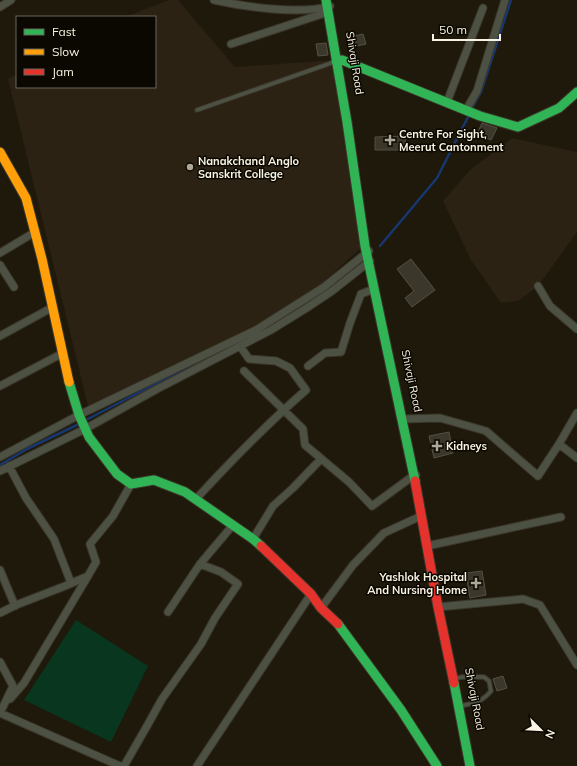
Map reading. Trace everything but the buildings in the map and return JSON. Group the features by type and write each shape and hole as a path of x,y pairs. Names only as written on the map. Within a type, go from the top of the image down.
{"main road":[{"name":"Shivaji Road","path":"329,5 370,256 416,475 461,706 476,766"},
{"path":"339,60 480,116 518,127 559,108 577,92"},
{"path":"0,152 26,198 42,259 68,378 80,417 89,436 117,474 131,484 154,480 185,492 253,539 311,594 321,608 335,620 428,750 437,766"},
{"path":"370,256 374,289 404,419"},
{"path":"416,475 421,516 430,545"},
{"path":"461,706 470,766"}],"street":[{"path":"0,7 11,0"},
{"path":"214,0 276,9 306,9 329,5"},
{"path":"467,111 477,91 505,0"},
{"path":"231,44 329,5"},
{"path":"447,102 483,8"},
{"path":"0,253 35,232"},
{"path":"0,471 271,330 332,291 370,256"},
{"path":"0,457 256,330 370,256"},
{"path":"0,265 14,286"},
{"path":"538,286 550,306 577,329"},
{"path":"308,366 325,353 341,352 361,294 374,289"},
{"path":"0,336 52,307"},
{"path":"196,499 233,459 306,390 290,368 276,361 249,359 240,346"},
{"path":"0,386 63,353"},
{"path":"244,371 303,429 305,445 348,482 372,506 416,475"},
{"path":"404,419 440,418 486,431 538,476 577,413"},
{"path":"559,444 577,458"},
{"path":"253,539 273,506 294,488 321,459"},
{"path":"9,466 26,498 54,539 71,584"},
{"path":"0,713 24,683 88,576 96,562 90,544 113,516 131,484"},
{"path":"321,608 353,565 384,534 421,516"},
{"path":"430,545 561,517"},
{"path":"168,612 200,564 233,525"},
{"path":"124,766 162,699 201,644 215,618 238,584 221,572 200,564"},
{"path":"0,570 15,606"},
{"path":"0,613 88,576"},
{"path":"197,766 311,594"},
{"path":"441,606 523,599 540,605 577,664"},
{"path":"0,662 13,686 0,713 0,717"},
{"path":"0,713 120,766"}],"lane":[{"path":"197,110 339,60"},
{"path":"456,678 484,677 489,681 491,691 486,698 478,702 461,706"}],"shaded area":[{"name":"Nanakchand Anglo Sanskrit College","path":"169,0 178,0 235,67 335,60 362,247 321,284 248,330 88,406 8,79 16,75 16,88 156,88 156,16 128,16"},
{"path":"512,138 577,152 577,232 538,286 518,301 501,303 471,260 443,201 469,171"}],"green space":[{"path":"76,620 148,666 111,742 24,700"}],"waterway":[{"path":"471,110 481,92 511,0"},
{"path":"380,246 437,178 469,115"},
{"path":"274,323 297,310 323,291"},
{"path":"84,421 205,358"},
{"path":"0,465 27,449 79,424"}],"traffic: fast":[{"path":"326,0 347,122 365,246 415,481"},
{"path":"336,61 342,60 480,116 518,127 559,108 577,92"},
{"path":"69,382 79,415 89,437 117,474 131,484 154,480 185,492 261,546"},
{"path":"338,624 401,710 437,766"},
{"path":"454,683 470,766"}],"traffic: slow":[{"path":"0,152 26,198 42,259 69,382"}],"traffic: jam":[{"path":"415,481 438,607 454,683"},
{"path":"261,546 311,594 321,608 338,624"}],"place":[{"name":"Centre For Sight, Meerut Cantonment","path":"390,140"},
{"name":"Nanakchand Anglo Sanskrit College","path":"190,167"},
{"name":"Kidneys","path":"437,446"},
{"name":"Yashlok Hospital And Nursing Home","path":"476,583"}]}
